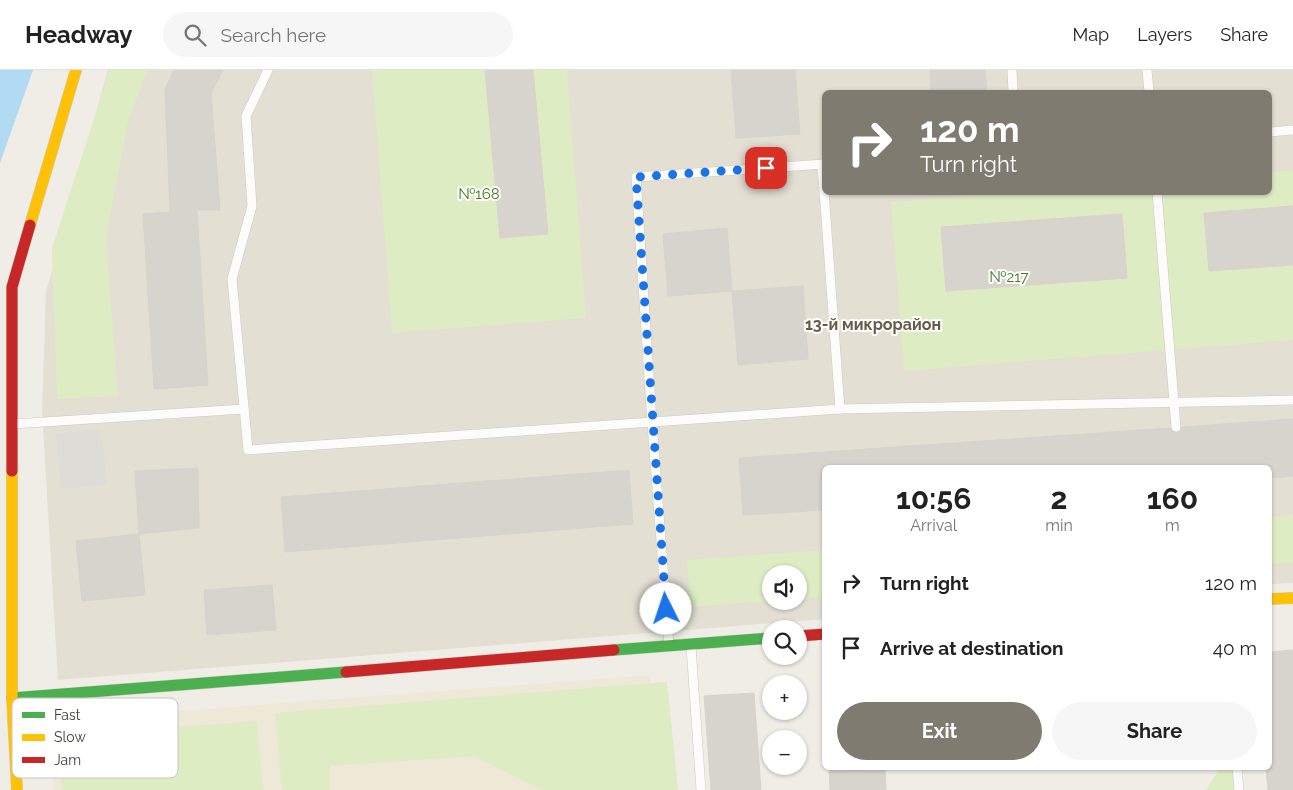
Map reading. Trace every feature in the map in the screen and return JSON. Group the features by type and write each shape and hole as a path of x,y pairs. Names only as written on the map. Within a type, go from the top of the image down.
{"street":[{"path":"76,70 12,287 12,698 762,639"},
{"path":"1272,599 1293,598"},
{"path":"807,635 822,634"}],"lane":[{"path":"268,70 246,116 252,206 232,279 248,450 840,409 1293,400"},
{"path":"1012,70 1013,90"},
{"path":"1148,70 1149,90"},
{"path":"1272,132 1293,130"},
{"path":"669,646 636,177 822,164"},
{"path":"826,195 840,409"},
{"path":"1157,195 1176,428"},
{"path":"12,424 244,409"},
{"path":"691,644 701,790"},
{"path":"1237,770 1239,790"}],"shaded area":[{"path":"108,70 1293,70 1293,583 1272,584 1272,465 822,465 822,619 762,620 762,624 58,680 42,410 46,292"},
{"path":"101,429 107,484 61,489 56,434"},
{"path":"650,675 656,790 54,790 53,778 178,778 178,711"}],"green space":[{"path":"110,70 148,70 129,117 106,237 118,396 57,399 52,248"},
{"name":"№168","path":"372,70 567,70 586,318 392,333"},
{"name":"№217","path":"1293,170 1293,340 904,371 891,202 972,195 1272,195 1272,172"},
{"path":"1293,515 1293,562 1272,564 1272,517"},
{"path":"822,550 822,597 807,598 807,565 762,565 762,602 690,607 687,560"},
{"path":"667,682 678,790 542,790 473,756 330,766 330,790 282,790 275,713"},
{"path":"257,721 263,790 62,790 61,778 178,778 178,727"},
{"path":"1219,770 1233,770 1235,790 1206,790"}],"water":[{"path":"0,70 33,70 0,163"}],"building":[{"path":"174,70 223,70 211,94 220,210 197,210 208,385 154,389 143,214 170,212 165,89"},
{"path":"485,70 533,70 548,234 500,238"},
{"path":"731,70 795,70 800,134 736,138"},
{"path":"930,70 985,70 987,90 931,90"},
{"path":"1293,206 1293,265 1209,271 1204,213"},
{"path":"1122,214 1127,278 946,291 941,227"},
{"path":"727,228 732,291 668,296 663,234"},
{"path":"803,286 808,359 738,365 732,291"},
{"path":"1293,419 1293,476 1272,478 1272,465 822,465 822,510 743,515 739,458 1170,428 1176,433 1180,432 1182,427"},
{"path":"198,468 199,528 139,534 135,471"},
{"path":"629,470 633,524 285,552 281,497"},
{"path":"139,534 145,595 82,601 76,541"},
{"path":"272,585 276,630 207,635 204,590"},
{"path":"1293,650 1293,790 1268,790 1266,770 1272,770 1272,652"},
{"path":"754,693 761,790 711,790 704,696"},
{"path":"829,770 885,770 886,790 830,790"}],"traffic: fast":[{"path":"614,650 762,639"},
{"path":"12,698 346,672"}],"traffic: slow":[{"path":"30,225 76,70"},
{"path":"12,471 12,698"},
{"path":"1272,599 1293,598"},
{"path":"16,778 17,790"}],"traffic: jam":[{"path":"12,471 12,287 30,225"},
{"path":"807,635 822,634"},
{"path":"346,672 614,650"}],"district":[{"name":"13-й микрорайон","path":"873,324"}],"route":[{"path":"666,609 636,177 766,168"}]}
